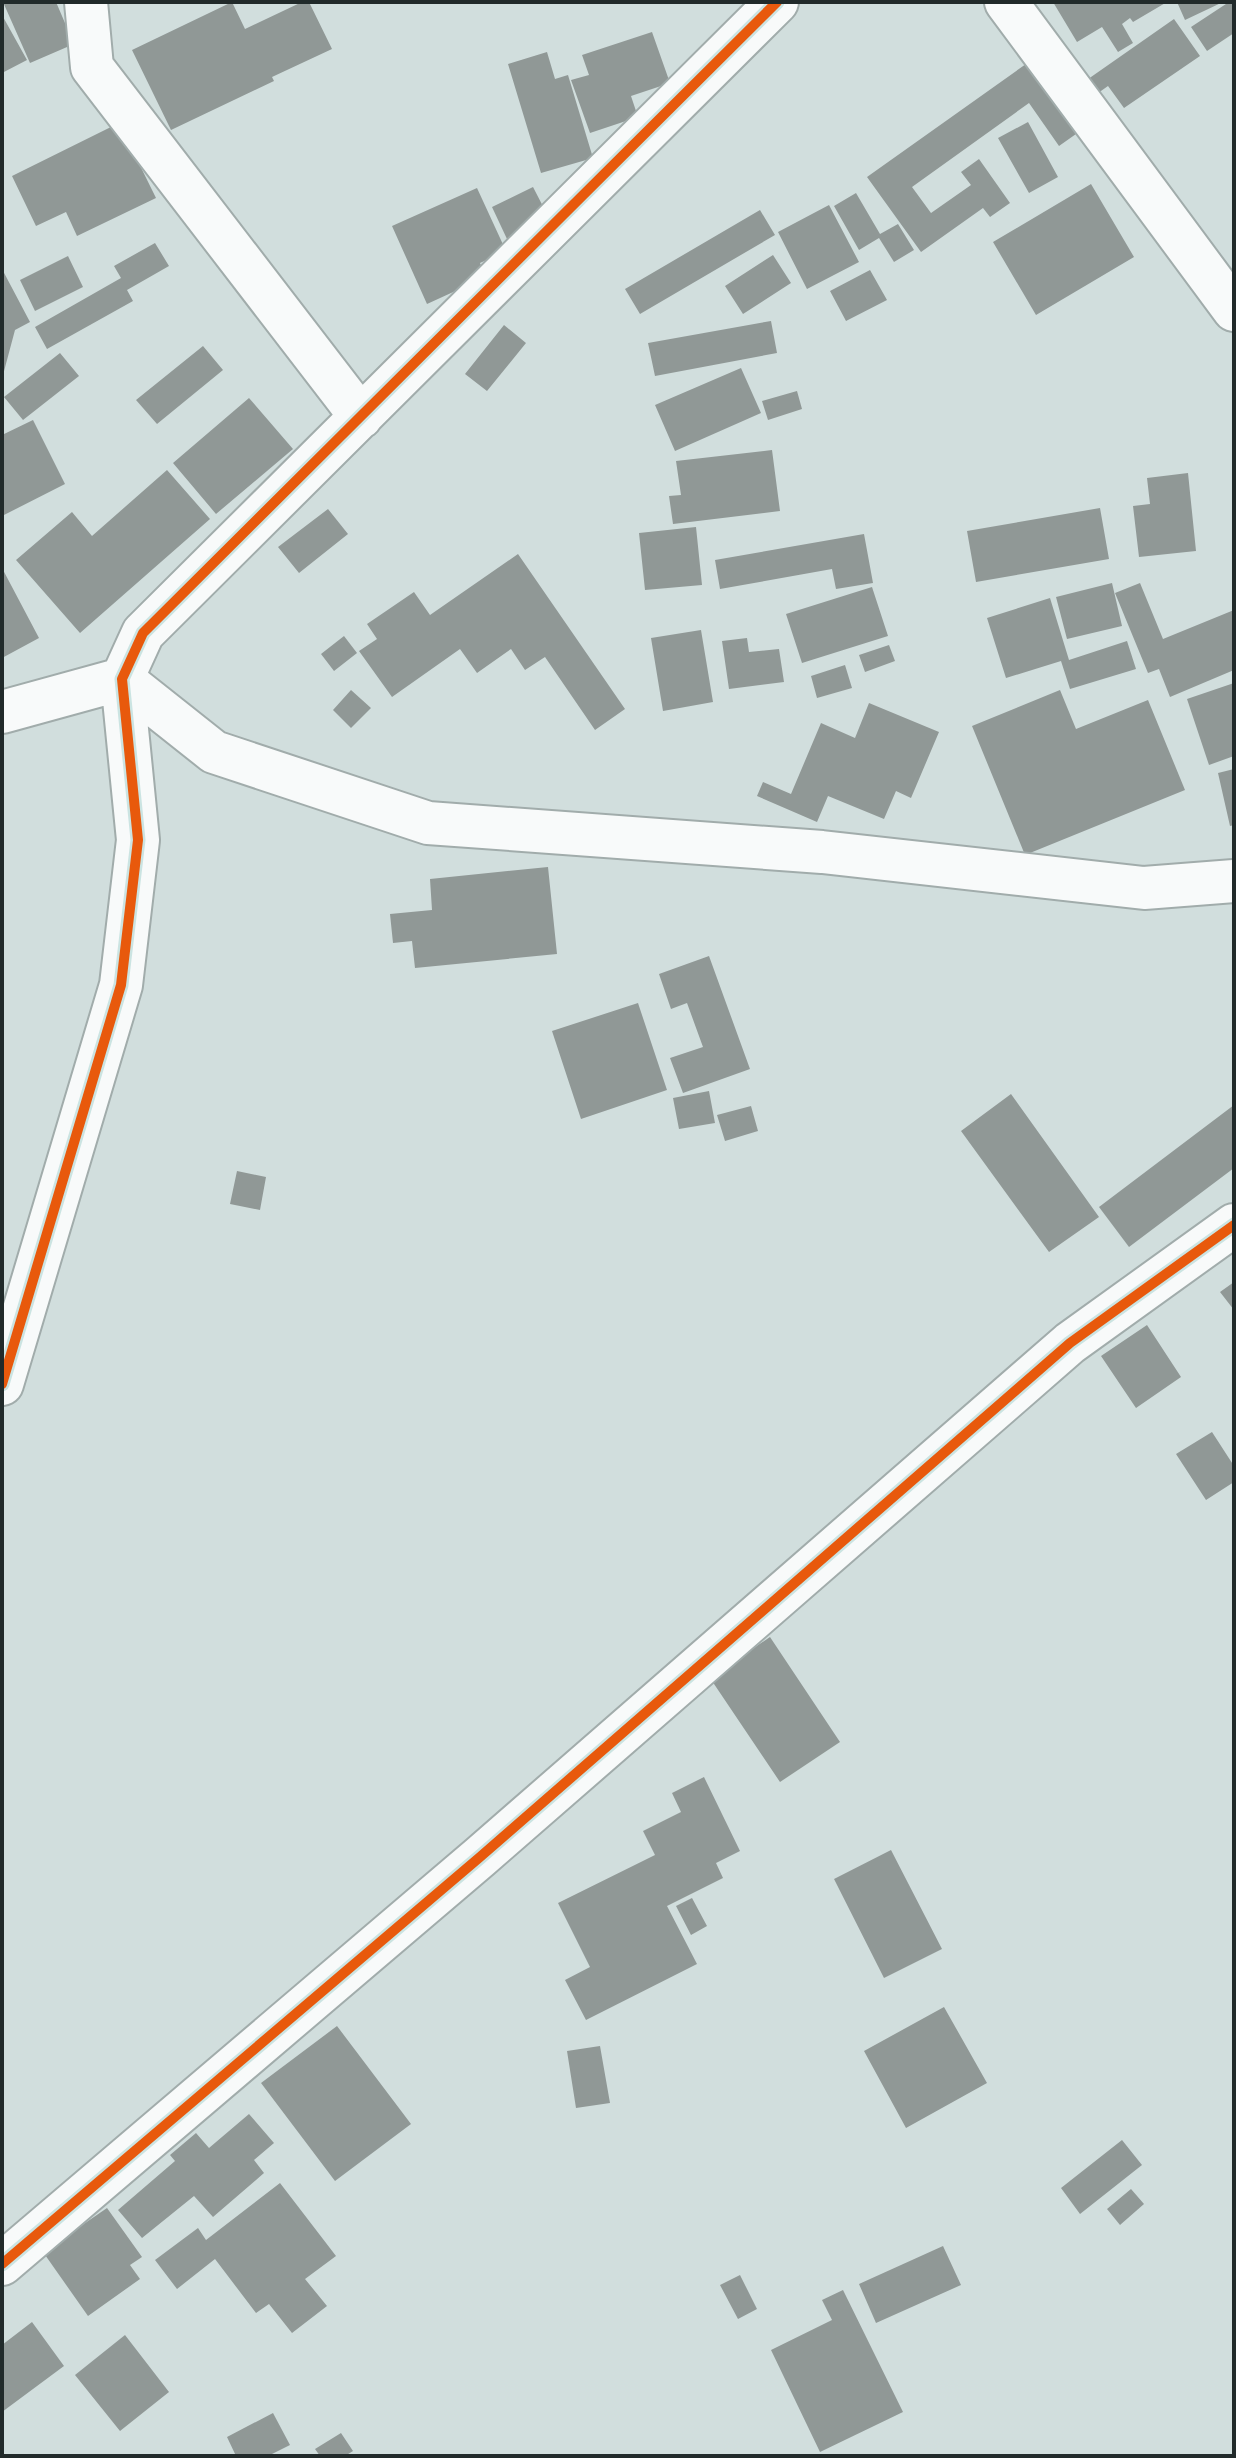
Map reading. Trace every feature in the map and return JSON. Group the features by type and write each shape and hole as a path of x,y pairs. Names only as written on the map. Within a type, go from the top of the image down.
{"street":[{"path":"86,2 92,67 361,417"},
{"path":"2,1384 121,985 138,840 122,679 143,633 777,2"},
{"path":"1006,2 1234,310"},
{"path":"2,712 122,679"},
{"path":"122,679 214,752 428,823 822,852 1144,888 1234,881"},
{"path":"2,2264 480,1857 1070,1343 1234,1225"}],"building":[{"path":"3,2 56,2 74,44 30,63"},
{"path":"232,2 245,29 302,2 309,2 332,49 272,77 274,81 171,130 132,50"},
{"path":"1053,2 1167,2 1133,22 1130,18 1122,24 1133,43 1118,52 1102,27 1077,42"},
{"path":"1177,2 1223,2 1185,20"},
{"path":"1229,2 1234,2 1234,33 1207,51 1191,27"},
{"path":"2,15 27,60 2,73"},
{"path":"1174,19 1200,56 1124,108 1108,86 1091,98 1081,84"},
{"path":"652,32 670,83 631,96 638,117 590,133 571,80 589,75 582,55"},
{"path":"547,52 555,79 568,75 593,158 541,173 508,64"},
{"path":"1026,64 1076,134 1059,146 1029,103 912,187 931,213 971,185 961,172 979,159 1010,203 990,217 983,208 921,252 867,177"},
{"path":"1028,122 1058,177 1029,193 998,138"},
{"path":"119,123 156,198 77,236 66,212 36,226 12,176"},
{"path":"1091,184 1134,257 1036,315 993,242"},
{"path":"533,187 549,218 507,239 492,207"},
{"path":"477,188 506,251 480,263 486,277 427,304 392,226"},
{"path":"856,193 880,234 898,224 914,250 894,262 879,238 859,250 834,206"},
{"path":"829,205 859,262 807,289 778,232"},
{"path":"760,210 775,235 640,314 625,289"},
{"path":"155,243 169,266 127,290 133,301 47,349 35,327 121,278 114,266"},
{"path":"773,255 791,283 743,314 725,286"},
{"path":"68,256 83,287 35,311 20,280"},
{"path":"2,269 30,322 15,330 3,375"},
{"path":"870,270 887,300 846,321 830,291"},
{"path":"771,321 777,353 655,376 648,343"},
{"path":"504,325 526,343 487,391 465,374"},
{"path":"203,346 223,370 157,424 136,400"},
{"path":"60,353 79,376 23,420 4,397"},
{"path":"741,368 761,413 675,451 655,405"},
{"path":"797,391 802,409 768,420 762,401"},
{"path":"249,398 293,449 216,514 173,463"},
{"path":"33,420 65,484 2,516 2,435"},
{"path":"772,450 780,511 673,524 669,496 681,495 676,461"},
{"path":"167,470 210,519 80,633 16,560 72,512 92,536"},
{"path":"1188,473 1196,551 1139,557 1133,506 1150,504 1147,478"},
{"path":"1100,508 1109,559 976,582 967,531"},
{"path":"328,509 348,534 299,573 278,547"},
{"path":"696,527 702,585 645,590 639,533"},
{"path":"864,534 873,583 836,589 832,569 720,589 715,560"},
{"path":"518,554 625,709 595,730 545,657 525,670 511,649 477,673 460,649 392,697 359,651 377,639 367,624 414,592 430,615"},
{"path":"2,568 39,638 2,658"},
{"path":"1112,583 1122,626 1067,639 1056,597"},
{"path":"1140,583 1163,639 1234,610 1234,670 1170,697 1159,669 1148,673 1115,593"},
{"path":"872,587 888,636 802,663 786,614"},
{"path":"1050,598 1069,660 1127,641 1136,669 1070,689 1061,661 1006,678 987,618"},
{"path":"701,630 713,702 663,711 651,638"},
{"path":"344,636 357,653 334,671 321,654"},
{"path":"747,638 749,652 779,649 784,682 729,689 722,641"},
{"path":"889,645 895,661 865,672 859,655"},
{"path":"845,665 852,688 817,698 811,676"},
{"path":"1234,683 1234,756 1209,765 1187,699"},
{"path":"351,690 371,708 351,728 333,710"},
{"path":"1060,690 1076,729 1148,700 1185,790 1025,855 972,726"},
{"path":"869,703 939,732 911,798 896,791 884,819 828,796 817,822 757,796 763,782 791,794 821,723 855,738"},
{"path":"1234,769 1234,825 1230,826 1218,773"},
{"path":"548,867 557,954 415,968 412,941 393,943 390,914 432,910 430,879"},
{"path":"709,956 750,1069 683,1093 670,1058 703,1047 687,1003 671,1009 659,974"},
{"path":"638,1003 667,1090 581,1119 552,1031"},
{"path":"709,1091 715,1123 679,1129 673,1098"},
{"path":"1011,1094 1099,1217 1049,1252 961,1131"},
{"path":"1234,1105 1234,1168 1129,1247 1099,1207"},
{"path":"751,1106 758,1131 725,1141 717,1115"},
{"path":"237,1171 266,1177 260,1210 230,1204"},
{"path":"1234,1282 1234,1310 1220,1292"},
{"path":"1147,1325 1181,1377 1136,1408 1101,1356"},
{"path":"1212,1432 1234,1466 1234,1482 1206,1500 1176,1454"},
{"path":"770,1637 840,1742 780,1782 710,1678"},
{"path":"704,1777 740,1851 716,1863 723,1878 667,1906 697,1964 586,2020 565,1980 590,1967 558,1903 655,1855 643,1831 681,1812 672,1793"},
{"path":"891,1850 942,1949 884,1978 834,1879"},
{"path":"692,1898 707,1926 691,1935 676,1906"},
{"path":"944,2007 987,2083 906,2128 864,2051"},
{"path":"337,2026 411,2124 335,2181 261,2083"},
{"path":"600,2046 610,2103 576,2108 567,2051"},
{"path":"249,2114 274,2143 254,2160 264,2173 213,2217 194,2196 142,2238 118,2210 175,2161 170,2155 196,2133 209,2148"},
{"path":"1122,2140 1142,2165 1080,2214 1061,2188"},
{"path":"280,2183 336,2256 305,2279 327,2306 292,2333 269,2304 256,2313 215,2259 177,2289 155,2260 198,2228 206,2240"},
{"path":"1131,2189 1144,2204 1120,2225 1107,2209"},
{"path":"107,2208 142,2257 130,2265 140,2279 88,2316 43,2252"},
{"path":"943,2246 961,2285 876,2323 859,2284"},
{"path":"740,2275 757,2309 738,2319 720,2285"},
{"path":"843,2290 903,2412 820,2452 771,2350 832,2320 822,2300"},
{"path":"32,2322 64,2366 2,2412 2,2345"},
{"path":"125,2335 169,2392 120,2431 75,2375"},
{"path":"273,2413 290,2445 268,2456 236,2456 227,2437"},
{"path":"341,2433 353,2451 345,2456 320,2456 315,2449"}],"cycle path":[{"path":"2,1384 121,985 138,840 122,679 143,633 777,2"},
{"path":"2,2264 480,1857 1070,1343 1234,1225"}]}
